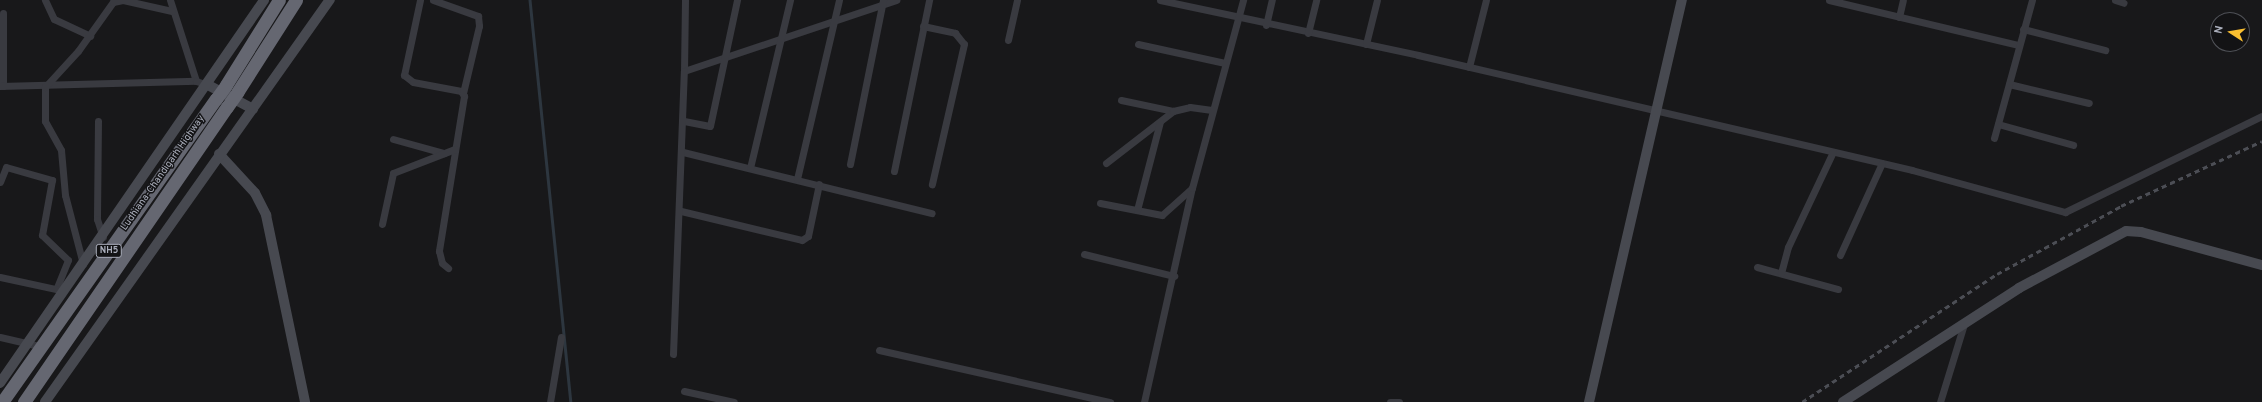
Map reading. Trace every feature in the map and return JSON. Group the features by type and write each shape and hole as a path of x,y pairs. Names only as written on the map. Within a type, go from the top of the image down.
{"highway":[{"name":"Ludhiana-Chandigarh Highway","path":"2,402 32,345 216,99 279,0"},
{"name":"NH5","path":"24,402 238,91 296,0"}],"street":[{"path":"45,0 54,19 90,36"},
{"path":"83,264 65,195 61,150 45,121 45,87 90,36 113,1 123,0 172,10"},
{"path":"170,0 196,81"},
{"path":"59,290 83,264 103,237 208,85 264,0"},
{"path":"45,402 219,154 253,109 330,0"},
{"path":"433,0 474,13 480,20 463,93 439,251 442,263 448,268"},
{"path":"673,354 683,152 685,0"},
{"path":"684,121 710,126 737,0"},
{"path":"750,168 790,0"},
{"path":"797,179 838,0"},
{"path":"684,71 834,20 883,1 896,0"},
{"path":"894,171 929,0"},
{"path":"1008,40 1017,0"},
{"path":"1160,0 1266,25 1366,44 1656,110 1882,163 2065,212 2262,116"},
{"path":"1144,402 1174,276 1192,188 1243,0"},
{"path":"1266,25 1272,0"},
{"path":"1308,33 1316,0"},
{"path":"1366,44 1377,0"},
{"path":"1469,67 1486,0"},
{"path":"1589,402 1682,0"},
{"path":"1829,0 2018,45"},
{"path":"1899,17 1903,0"},
{"path":"1994,138 2018,45 2032,0"},
{"path":"2114,0 2124,2"},
{"path":"420,1 404,74 413,82 463,93"},
{"path":"850,164 883,1"},
{"path":"3,13 2,86 45,87 196,81 208,85 253,109"},
{"path":"923,26 955,33 964,44 932,184"},
{"path":"2023,29 2105,50"},
{"path":"1138,44 1225,63"},
{"path":"2009,84 2089,103"},
{"path":"1120,100 1174,110 1190,107 1212,110"},
{"path":"1106,163 1174,110"},
{"path":"98,121 98,219 103,237"},
{"path":"1137,210 1160,122"},
{"path":"1998,124 2073,145"},
{"path":"394,140 444,153"},
{"path":"382,224 393,173 455,149"},
{"path":"683,152 819,184 932,213"},
{"path":"1781,273 1788,247 1833,152"},
{"path":"219,154 255,193 266,214 305,402"},
{"path":"1840,255 1882,163"},
{"path":"0,182 6,167 52,180 42,235 68,263 59,290 32,345 0,383"},
{"path":"681,211 802,240 808,236 819,184"},
{"path":"1100,203 1162,215 1192,188"},
{"path":"1843,402 2019,288 2126,231 2141,232 2262,265"},
{"path":"1084,254 1174,276"},
{"path":"1757,267 1838,289"},
{"path":"0,276 59,290"},
{"path":"1940,402 1964,324"},
{"path":"0,337 32,345"},
{"path":"550,402 561,337"},
{"path":"879,350 1110,402"},
{"path":"684,391 734,402"},
{"path":"1390,402 1399,402"}],"waterway":[{"path":"530,0 571,402"}],"railway":[{"path":"1802,402 1997,274 2121,206 2262,141"}]}
